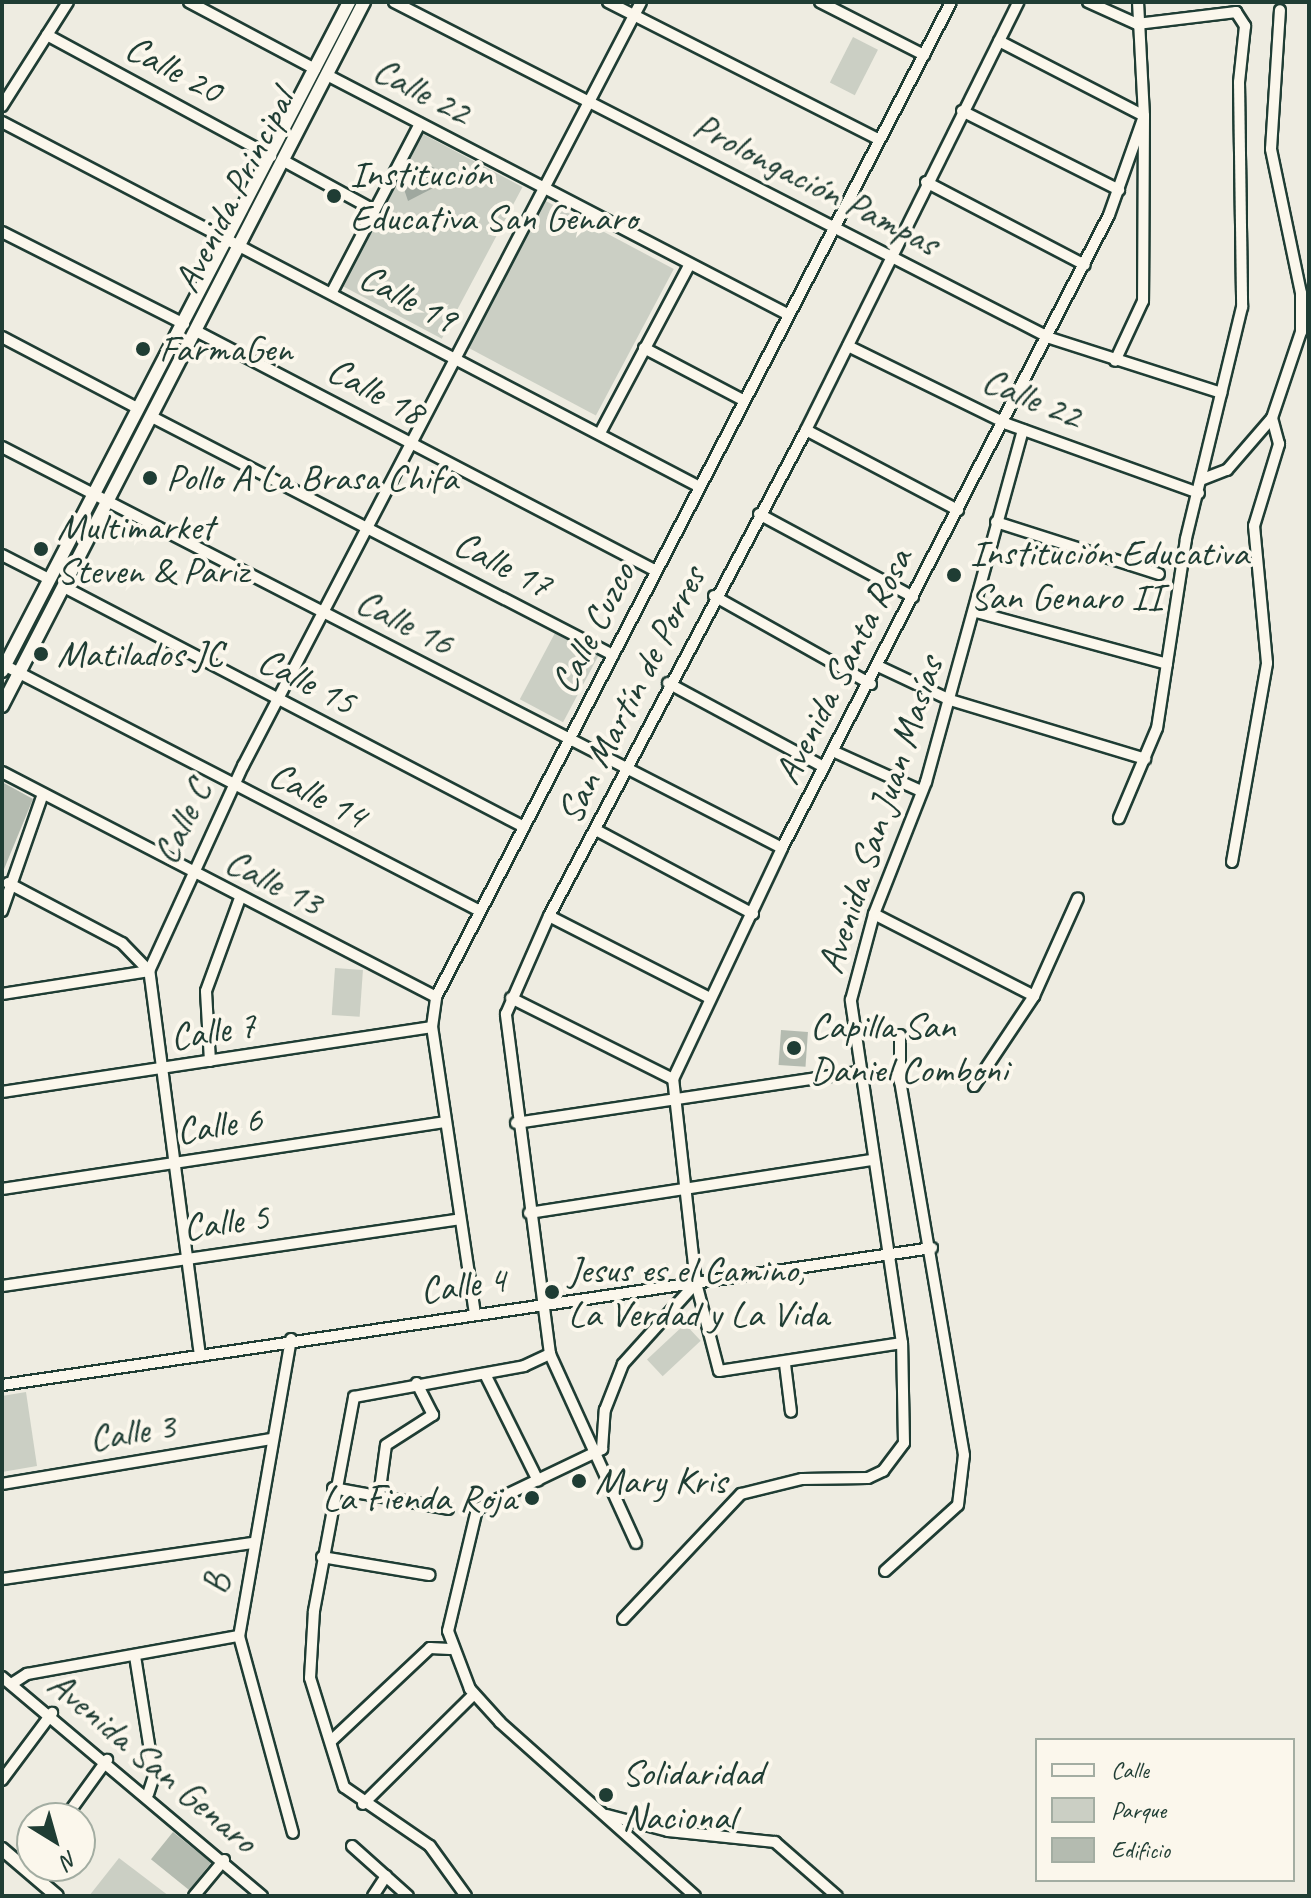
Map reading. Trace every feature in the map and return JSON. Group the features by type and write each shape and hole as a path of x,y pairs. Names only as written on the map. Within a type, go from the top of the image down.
{"street":[{"path":"2,106 68,2"},
{"name":"Calle 22","path":"189,2 315,69"},
{"name":"Avenida Principal","path":"2,706 239,247 315,69 349,2"},
{"name":"Avenida Principal","path":"3,667 184,324 225,239 327,75 364,2"},
{"name":"Prolongación Pampas","path":"394,2 1050,338 1221,393"},
{"path":"608,2 878,139"},
{"name":"Calle C","path":"200,1356 157,1070 149,971 190,873 277,699 641,2"},
{"path":"820,2 924,55"},
{"name":"Calle Cuzco","path":"475,1314 432,1027 436,997 951,2"},
{"name":"San Martín de Porres","path":"636,1543 599,1452 550,1354 504,1032 511,998 549,916 596,830 668,683 806,430 889,255 1018,2"},
{"path":"1088,2 1137,24 1236,7 1245,26 1238,164 1243,299 1199,493 1167,664 1145,759 1119,818"},
{"name":"Avenida Santa Rosa","path":"785,1364 719,1371 696,1283 683,1190 673,1079 782,848 880,667 958,510 1007,424 1119,190 1144,116 1138,2"},
{"path":"1203,479 1227,470 1272,418 1296,354 1301,301 1271,149 1280,10"},
{"name":"Calle 20","path":"47,35 374,210"},
{"path":"999,41 1144,116 1143,301 1115,361"},
{"name":"Calle 22","path":"327,75 787,314"},
{"path":"962,111 1119,190"},
{"name":"Calle 19","path":"2,122 698,486"},
{"path":"332,292 420,124"},
{"path":"926,182 1085,265"},
{"path":"2,232 184,324"},
{"path":"600,433 690,264"},
{"name":"Calle 18","path":"196,331 656,571"},
{"path":"2,337 137,408"},
{"name":"Calle 22","path":"848,346 1007,424 1199,493"},
{"path":"644,348 743,400"},
{"name":"Calle 17","path":"152,417 613,655"},
{"path":"1232,862 1267,663 1254,526 1279,444 1272,418"},
{"path":"806,430 958,510"},
{"name":"Avenida San Juan Masías","path":"623,1619 741,1494 883,1471 907,1425 902,1343 859,1072 851,1000 874,914 921,791 950,700 1023,430"},
{"name":"Calle 16","path":"2,447 625,771 782,848"},
{"path":"759,514 913,597"},
{"path":"996,522 1159,574"},
{"path":"2,555 49,579"},
{"name":"Calle 15","path":"64,587 524,827"},
{"path":"714,596 871,684"},
{"path":"976,612 1167,664"},
{"name":"Calle 14","path":"3,667 480,911"},
{"path":"880,667 950,700 1145,759"},
{"path":"668,683 824,767"},
{"path":"835,752 921,791"},
{"name":"Calle 13","path":"2,772 190,873 436,997"},
{"path":"2,911 8,883 43,794"},
{"path":"596,830 753,914"},
{"path":"8,883 122,943 149,971"},
{"path":"210,1061 206,991 240,898"},
{"path":"974,1086 1034,996 1078,898"},
{"path":"874,914 1034,996"},
{"path":"549,916 710,998"},
{"path":"2,994 149,971"},
{"path":"511,998 673,1079"},
{"name":"Calle 7","path":"2,1092 432,1027"},
{"path":"885,1571 958,1505 963,1487 958,1391 900,1082 900,1035"},
{"path":"516,1123 673,1097 859,1072"},
{"name":"Calle 6","path":"2,1189 446,1122"},
{"path":"529,1213 873,1160"},
{"name":"Calle 5","path":"2,1286 459,1219"},
{"name":"Calle 4","path":"2,1385 200,1356 291,1339 932,1248"},
{"path":"695,1896 599,1812 474,1694 450,1649 472,1518 485,1503 599,1452 611,1385 623,1364 696,1283"},
{"name":"B","path":"291,1339 252,1543 239,1636 293,1833"},
{"path":"791,1412 785,1364 902,1343"},
{"path":"466,1896 430,1846 363,1804 344,1787 308,1651 322,1557 333,1488 354,1397 417,1383 485,1374 550,1354"},
{"path":"485,1374 538,1481"},
{"path":"379,1496 386,1445 433,1415 417,1383"},
{"name":"Calle 3","path":"2,1484 272,1439"},
{"path":"333,1488 448,1509"},
{"path":"2,1579 252,1543"},
{"path":"322,1557 430,1575"},
{"path":"13,1683 27,1674 239,1636"},
{"path":"331,1741 430,1648 450,1649"},
{"path":"135,1656 154,1776 148,1794"},
{"name":"Avenida San Genaro","path":"2,1677 52,1713 262,1896"},
{"path":"363,1804 474,1694"},
{"path":"2,1780 52,1713"},
{"path":"77,1802 107,1760"},
{"path":"599,1812 668,1831 775,1842 837,1896"},
{"path":"352,1846 408,1896"},
{"path":"194,1896 224,1860"},
{"path":"373,1896 386,1876"}],"green space":[{"path":"853,37 878,50 855,95 830,82"},
{"path":"421,133 523,187 442,339 340,285"},
{"path":"544,200 674,269 596,416 466,347"},
{"path":"555,633 598,656 563,722 520,699"},
{"path":"335,968 363,970 360,1017 332,1015"},
{"path":"685,1324 701,1341 663,1376 647,1359"},
{"path":"26,1392 37,1466 2,1472 2,1396"},
{"path":"119,1858 169,1896 89,1896"}],"shaded area":[{"path":"430,166 442,171 441,184 408,201 404,189"}],"building":[{"path":"2,782 33,799 2,874"},
{"name":"Capilla San Daniel Comboni","path":"781,1030 808,1032 805,1067 779,1065"},
{"path":"173,1832 211,1863 189,1890 151,1859"}],"place":[{"name":"Institución Educativa San Genaro","path":"334,196"},
{"name":"FarmaGen","path":"143,349"},
{"name":"Pollo A La Brasa Chifa","path":"150,478"},
{"name":"Multimarket Steven & Pariz","path":"41,549"},
{"name":"Institución Educativa San Genaro II","path":"954,575"},
{"name":"Matilados JC","path":"41,654"},
{"name":"Capilla San Daniel Comboni","path":"794,1048"},
{"name":"Jesus es el Camino, La Verdad y La Vida","path":"552,1292"},
{"name":"Mary Kris","path":"579,1481"},
{"name":"La Fienda Roja","path":"532,1498"},
{"name":"Solidaridad Nacional","path":"606,1795"}]}
